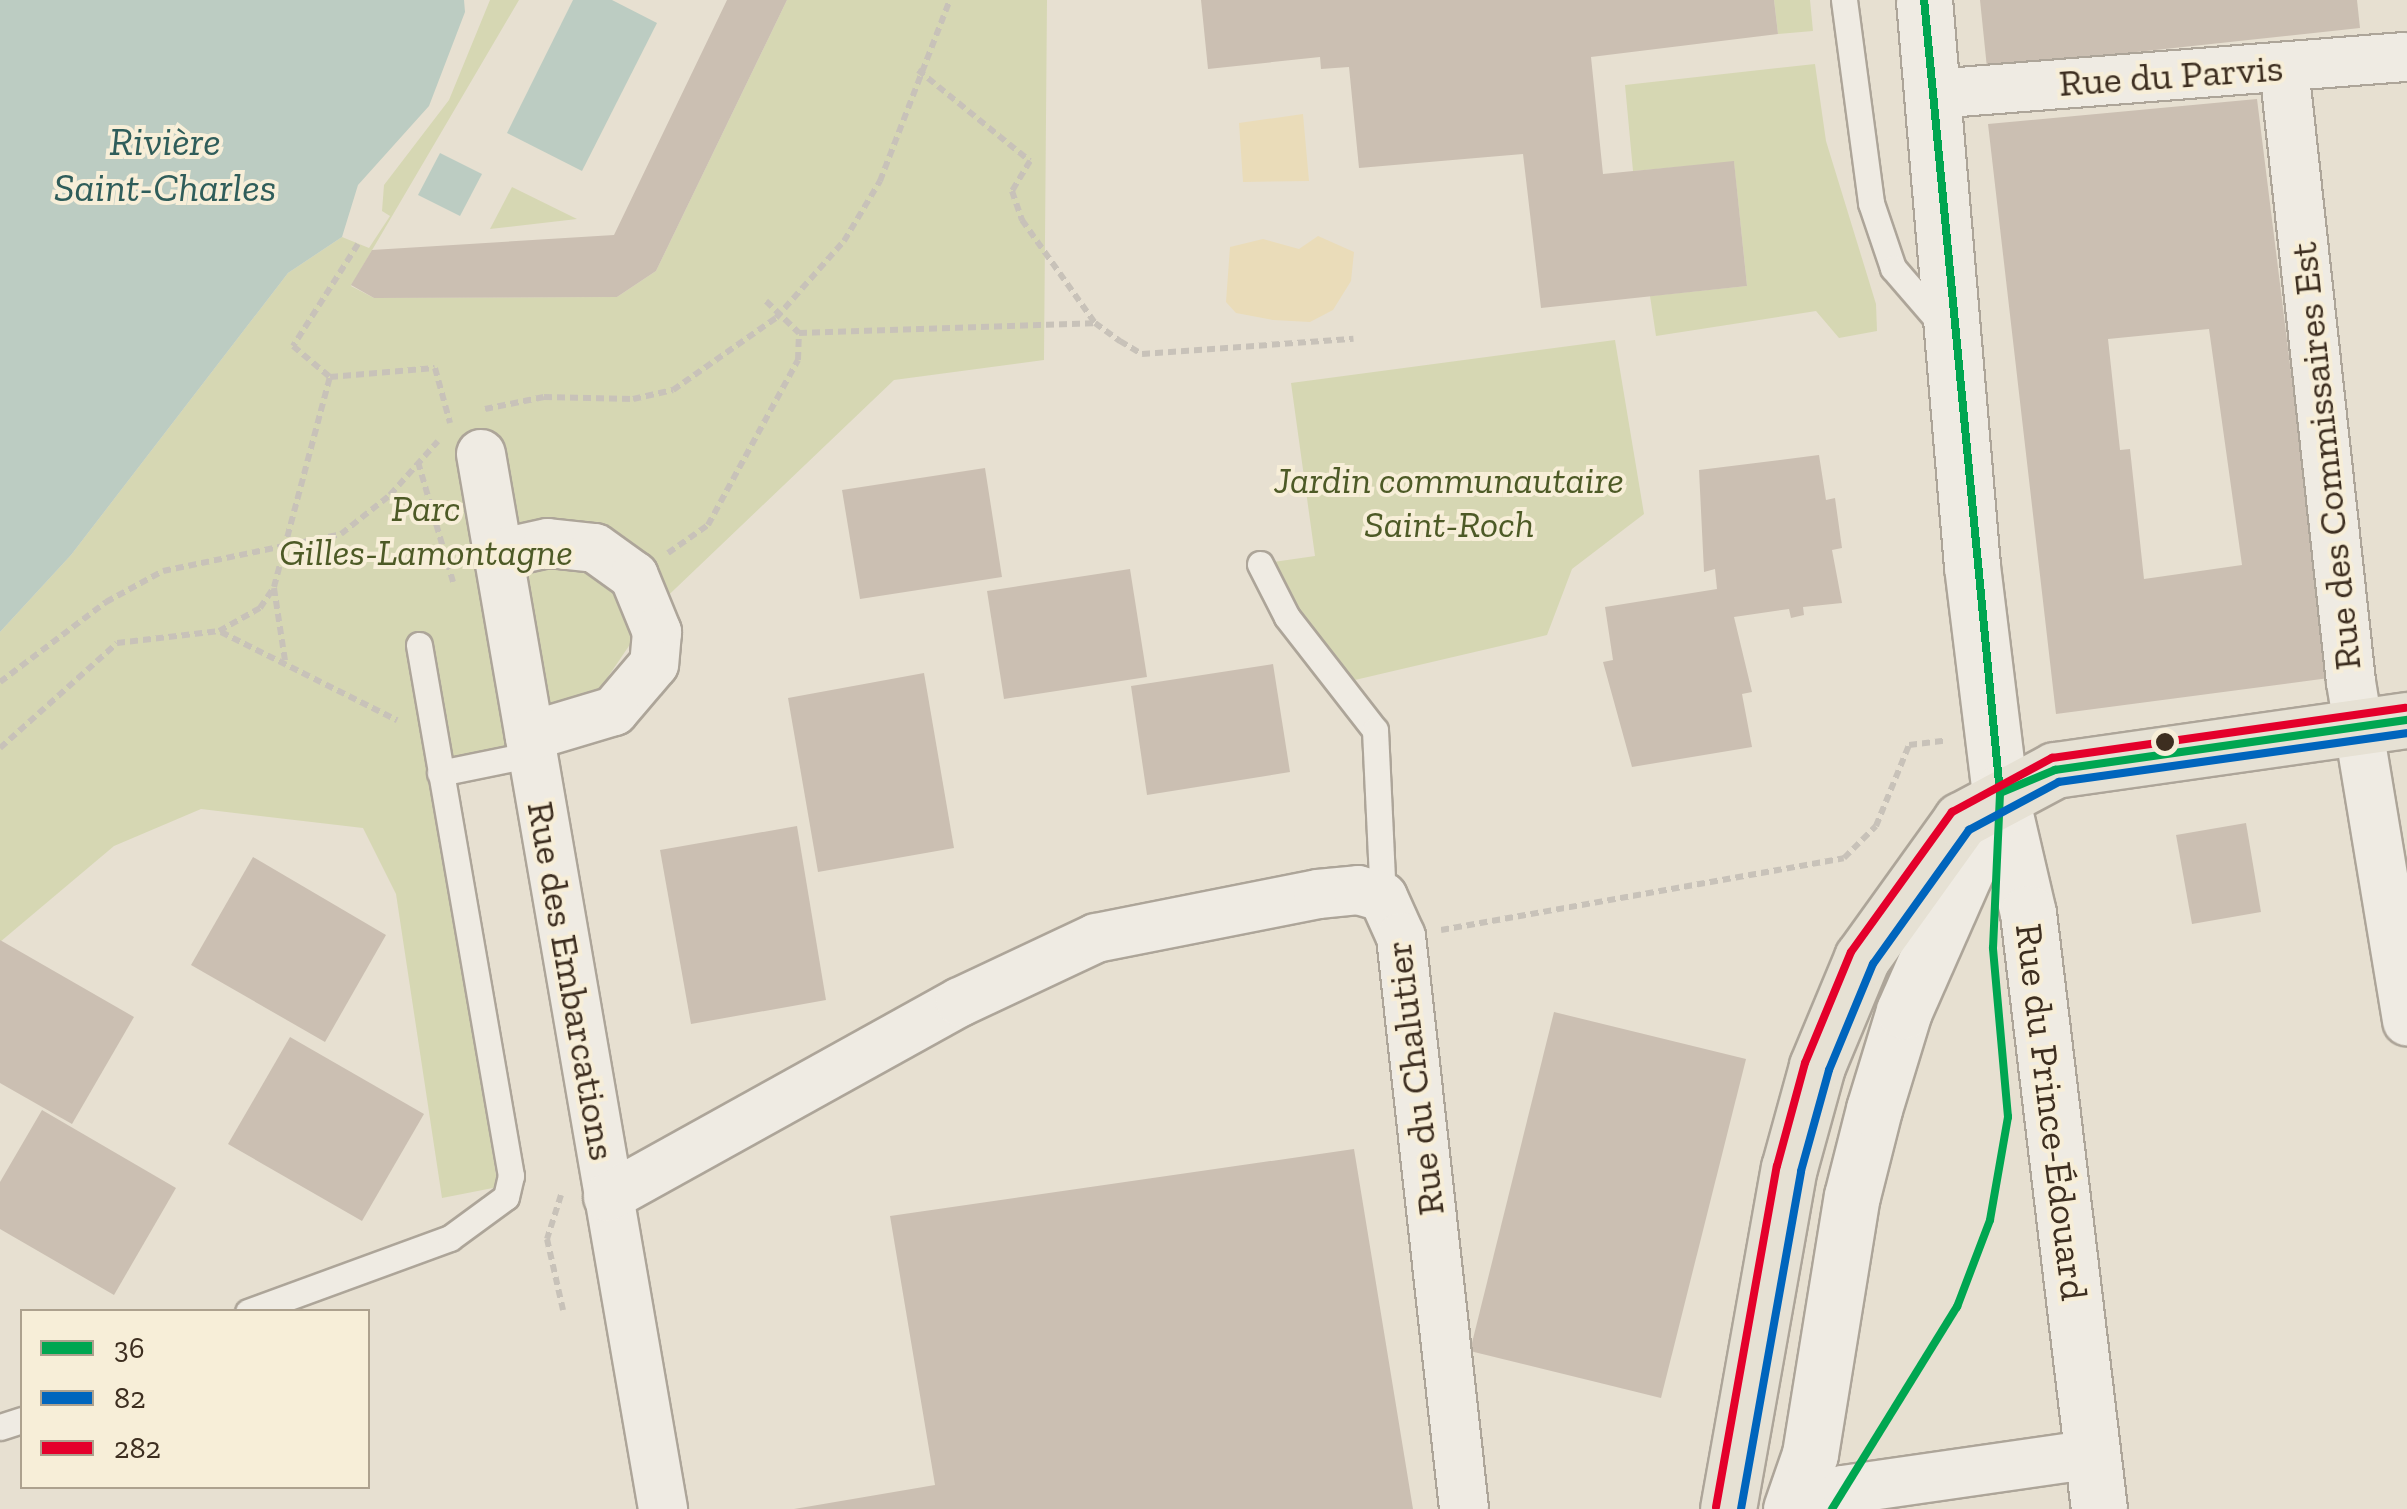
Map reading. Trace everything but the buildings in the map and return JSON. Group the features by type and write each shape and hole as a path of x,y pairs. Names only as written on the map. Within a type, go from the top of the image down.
{"main road":[{"path":"1728,1509 1790,1168 1817,1066 1892,908 1961,820 2000,794 2055,770 2382,724"}],"street":[{"name":"Rue du Prince-Édouard","path":"1924,0 1993,736 2000,794 2028,914 2100,1509"},
{"name":"Rue du Parvis","path":"1934,94 2407,56"},
{"name":"Rue des Commissaires Est","path":"2284,68 2382,724 2407,1021"},
{"name":"Rue des Embarcations","path":"466,441 498,554 662,1509"},
{"path":"498,554 575,544 595,548 634,576 657,632 646,676 591,724 531,745"},
{"path":"1791,1509 1810,1454 1852,1196 1879,1093 1904,1011 2000,794"},
{"name":"Rue du Chalutier","path":"608,1197 942,1011 1096,938 1318,894 1358,890 1392,917 1464,1509"},
{"path":"1838,1499 2093,1454"}],"lane":[{"path":"1844,0 1871,203 1893,268 1957,342"},
{"path":"1260,564 1287,617 1375,730 1392,917"},
{"path":"256,1309 450,1238 506,1198 511,1176 419,645"},
{"path":"440,773 531,745"}],"path":[{"path":"0,682 106,602 164,571 285,542 341,534 466,441 497,403 673,390 776,318 853,226 950,0"},
{"path":"922,70 1030,161 1012,191 1022,220 1096,323 1142,354 1353,339"},
{"path":"358,244 294,346 330,376 435,368 466,441"},
{"path":"766,301 776,318 800,333 1096,323"},
{"path":"634,576 708,525 798,360 800,333"},
{"path":"285,661 274,587 330,376"},
{"path":"0,748 117,643 220,631 243,623 274,587"},
{"path":"220,631 406,724"},
{"path":"1392,917 1844,858 1876,826 1909,744 1993,736"}],"green space":[{"name":"Parc Gilles-Lamontagne","path":"490,0 519,0 351,286 374,298 617,297 656,271 787,0 1047,0 1044,360 894,380 654,609 593,699 546,745 430,766 498,1187 442,1198 396,894 363,828 201,809 114,846 0,942 0,632 71,555 288,273 342,237 369,248 390,216 382,211 384,185 449,100"},
{"path":"1774,0 1810,0 1813,31 1778,34"},
{"path":"1815,64 1826,141 1876,304 1877,331 1839,338 1816,311 1656,336 1650,296 1747,286 1734,162 1633,171 1625,85"},
{"path":"512,187 577,219 490,229"},
{"name":"Jardin communautaire Saint-Roch","path":"1615,340 1644,514 1572,569 1547,635 1342,683 1260,564 1315,556 1291,383"}],"sand":[{"path":"1303,114 1309,181 1243,182 1239,123"},
{"path":"1318,236 1354,252 1351,281 1333,310 1310,322 1273,320 1236,313 1226,302 1230,247 1263,239 1299,249"}],"water":[{"name":"Rivière Saint-Charles","path":"0,0 464,0 465,12 429,106 358,185 342,237 288,273 71,555 0,632"},
{"path":"573,0 612,0 657,23 582,171 507,133"},
{"path":"440,153 482,174 460,216 418,195"}],"transit line":[{"name":"36","path":"1832,1509 1957,1307 1990,1220 2008,1117 1993,948 2000,793 1924,0"},
{"name":"282","path":"1716,1507 1777,1166 1805,1063 1851,952 1952,812 2052,758 2405,708"},
{"name":"36","path":"2000,793 2055,770 2407,720"},
{"name":"82","path":"1741,1509 1801,1171 1829,1070 1873,964 1969,830 2059,782 2407,733"}]}
